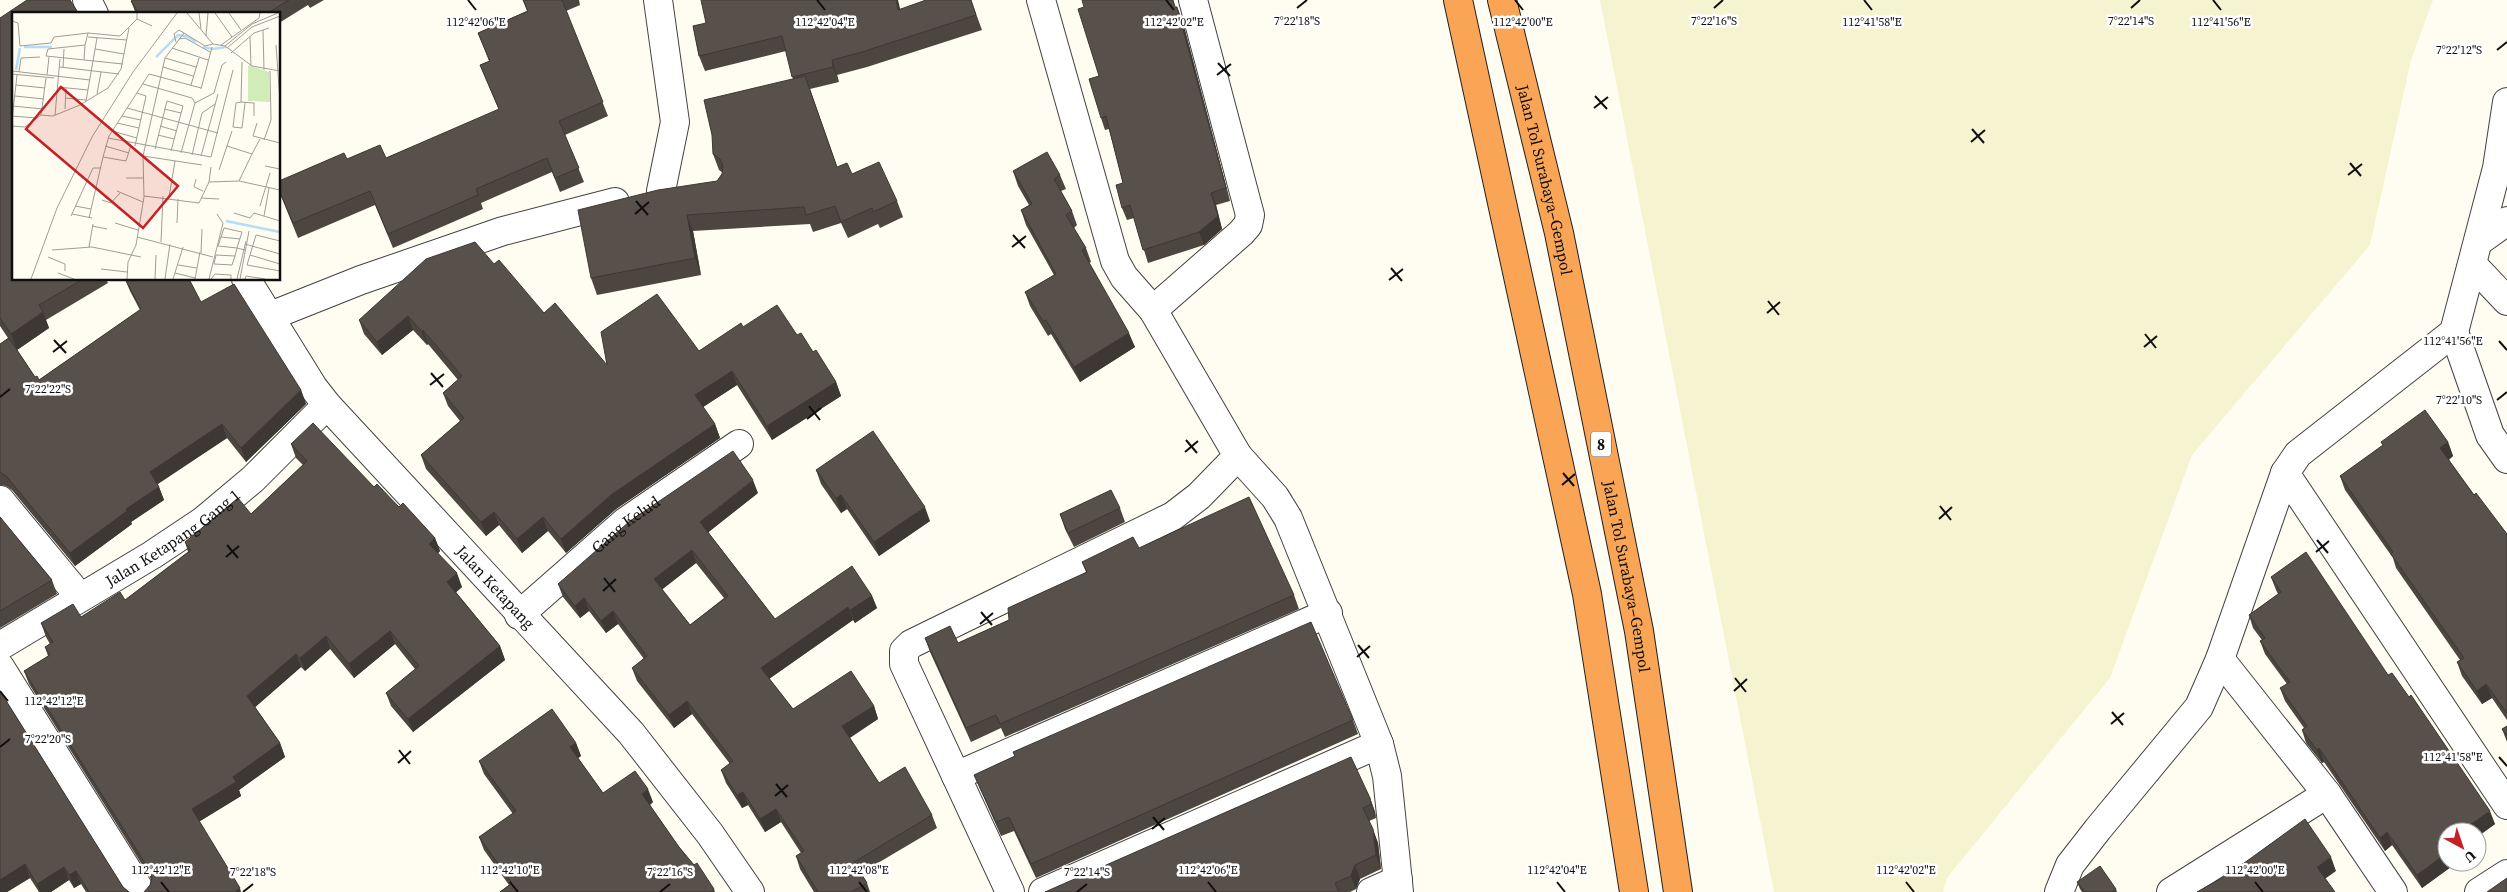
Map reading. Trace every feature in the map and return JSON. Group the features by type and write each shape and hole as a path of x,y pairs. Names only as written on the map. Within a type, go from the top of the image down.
{"highway":[{"path":"1458,0 1586,594 1634,892"},
{"name":"Jalan Tol Surabaya–Gempol","path":"1502,0 1559,233 1639,631 1678,892"}],"street":[{"path":"86,0 93,12"},
{"path":"658,0 675,112 674,134 660,191"},
{"path":"1041,0 1115,261 1124,277 1153,310 1238,456 1275,497 1288,518 1379,744 1387,776 1398,886 1372,892"},
{"path":"1153,310 1241,233 1248,225 1250,215 1193,0"},
{"path":"2058,892 2070,865 2098,828 2199,707 2220,659 2285,473 2298,454 2454,332 2498,168 2507,102"},
{"path":"268,317 361,280 503,231 660,191 687,188"},
{"path":"2476,253 2507,221"},
{"path":"2476,253 2507,301"},
{"name":"Jalan Ketapang","path":"247,280 268,317 327,405 631,733 710,834 750,892"},
{"path":"2454,332 2499,430 2507,459"},
{"name":"Jalan Ketapang Gang 1","path":"0,646 203,521 253,479 327,405"},
{"name":"Gang Kelud","path":"519,614 625,522 740,444"},
{"path":"1010,892 904,664 904,651 911,644 1173,516 1199,496 1238,456"},
{"path":"2285,473 2507,805"},
{"path":"0,500 80,597"},
{"path":"956,776 1328,614"},
{"path":"2220,659 2327,794 2393,892"},
{"path":"0,667 141,892"},
{"path":"1043,892 1379,744"},
{"path":"2171,892 2327,794"},
{"path":"2479,892 2507,874"}],"shaded area":[{"path":"1600,0 2433,0 2411,60 2370,245 2192,455 2110,678 1947,878 1943,892 1774,892"}],"building":[{"path":"27,0 70,0 78,12 12,12 12,280 81,280 39,305 43,312 11,334 0,318 0,18"},
{"path":"289,0 269,12 138,12 131,1"},
{"path":"523,0 562,0 603,102 559,121 579,168 555,178 547,158 476,189 478,195 388,234 370,191 293,223 280,192 280,181 344,153 347,159 380,145 386,158 499,109 480,65 490,61 478,33 528,11"},
{"path":"701,0 896,0 898,10 926,0 971,0 976,15 832,60 833,67 792,77 782,36 699,56 693,26 706,23"},
{"path":"1082,0 1173,0 1175,7 1177,7 1226,188 1211,193 1218,216 1199,232 1143,250 1130,205 1122,208 1116,185 1123,183 1106,116 1101,118 1089,79 1099,76 1078,9 1084,7"},
{"path":"805,76 837,167 847,163 852,174 879,162 897,201 873,212 872,208 841,222 835,206 806,215 804,207 687,215 695,258 591,278 578,210 658,190 717,181 722,174 723,166 720,159 713,154 712,135 704,100"},
{"path":"1047,152 1060,175 1054,179 1072,211 1066,215 1086,248 1082,250 1129,333 1074,367 1046,320 1043,321 1025,292 1056,274 1021,210 1032,204 1013,171"},
{"path":"475,242 494,264 499,260 544,313 555,303 607,365 601,332 657,294 699,351 741,323 743,327 777,305 797,335 801,333 813,352 816,350 836,382 767,426 732,371 695,395 715,424 611,495 561,539 543,517 517,539 494,512 481,522 421,455 464,418 443,393 462,376 423,330 422,332 408,316 377,342 359,320 426,259"},
{"path":"126,280 190,280 201,302 234,284 301,390 241,448 222,424 150,472 159,487 126,509 127,511 70,553 7,477 0,472 0,344 9,338 35,377 37,376 39,380 141,309"},
{"path":"2425,410 2448,442 2440,448 2474,495 2476,493 2507,534 2507,713 2486,684 2477,691 2457,662 2464,658 2391,554 2393,552 2340,476 2383,445 2381,442"},
{"path":"313,423 374,487 377,484 399,507 403,503 435,538 429,544 457,573 447,582 500,646 408,719 386,693 419,666 390,631 349,664 326,636 300,658 296,654 247,696 280,743 233,777 236,782 192,809 240,888 234,892 144,892 150,885 152,878 150,871 24,671 50,655 45,647 53,642 41,623 73,604 81,617 120,592 125,600 191,550 185,542 238,498 251,514 307,461 291,444"},
{"path":"873,431 925,507 874,542 841,495 836,498 816,470"},
{"path":"733,451 753,480 700,522 775,619 852,566 872,596 850,610 848,607 761,668 793,709 851,671 874,706 842,726 879,783 905,767 932,815 854,862 867,883 851,892 818,892 796,856 804,851 776,809 760,819 743,792 737,795 721,770 733,761 687,701 669,715 632,668 647,656 613,611 601,621 584,598 575,606 558,584 630,521","holes":["692,550 728,596 690,625 654,579"]},
{"path":"1111,490 1120,508 1068,533 1060,514"},
{"path":"1249,497 1294,595 1000,724 996,715 966,728 925,638 950,626 958,643 1009,620 1008,608 1087,572 1082,562 1133,537 1139,548"},
{"path":"0,517 52,580 0,611"},
{"path":"2306,552 2388,675 2392,673 2409,697 2411,695 2490,811 2474,822 2437,822 2437,860 2417,875 2387,832 2380,838 2319,748 2317,750 2302,730 2307,726 2280,688 2290,682 2260,641 2265,638 2249,615 2281,592 2271,577"},
{"path":"1311,622 1353,720 1031,864 1009,817 996,822 974,775 1015,756 1013,752"},
{"path":"0,691 123,887 129,892 89,892 76,871 69,875 64,867 37,884 25,864 0,880"},
{"path":"552,709 576,743 570,747 603,793 635,771 648,789 642,794 679,847 694,865 697,863 714,889 711,892 500,892 512,883 479,837 516,811 479,761"},
{"path":"2507,726 2507,736 2502,729"},
{"path":"1351,757 1370,798 1371,804 1363,808 1373,829 1376,855 1355,865 1351,876 1335,883 1339,892 1045,892"},
{"path":"2305,819 2331,857 2317,867 2335,892 2197,892 2229,874"},
{"path":"2100,866 2116,889 2112,892 2085,892 2077,882"},
{"path":"2507,878 2507,892 2487,892"}]}
